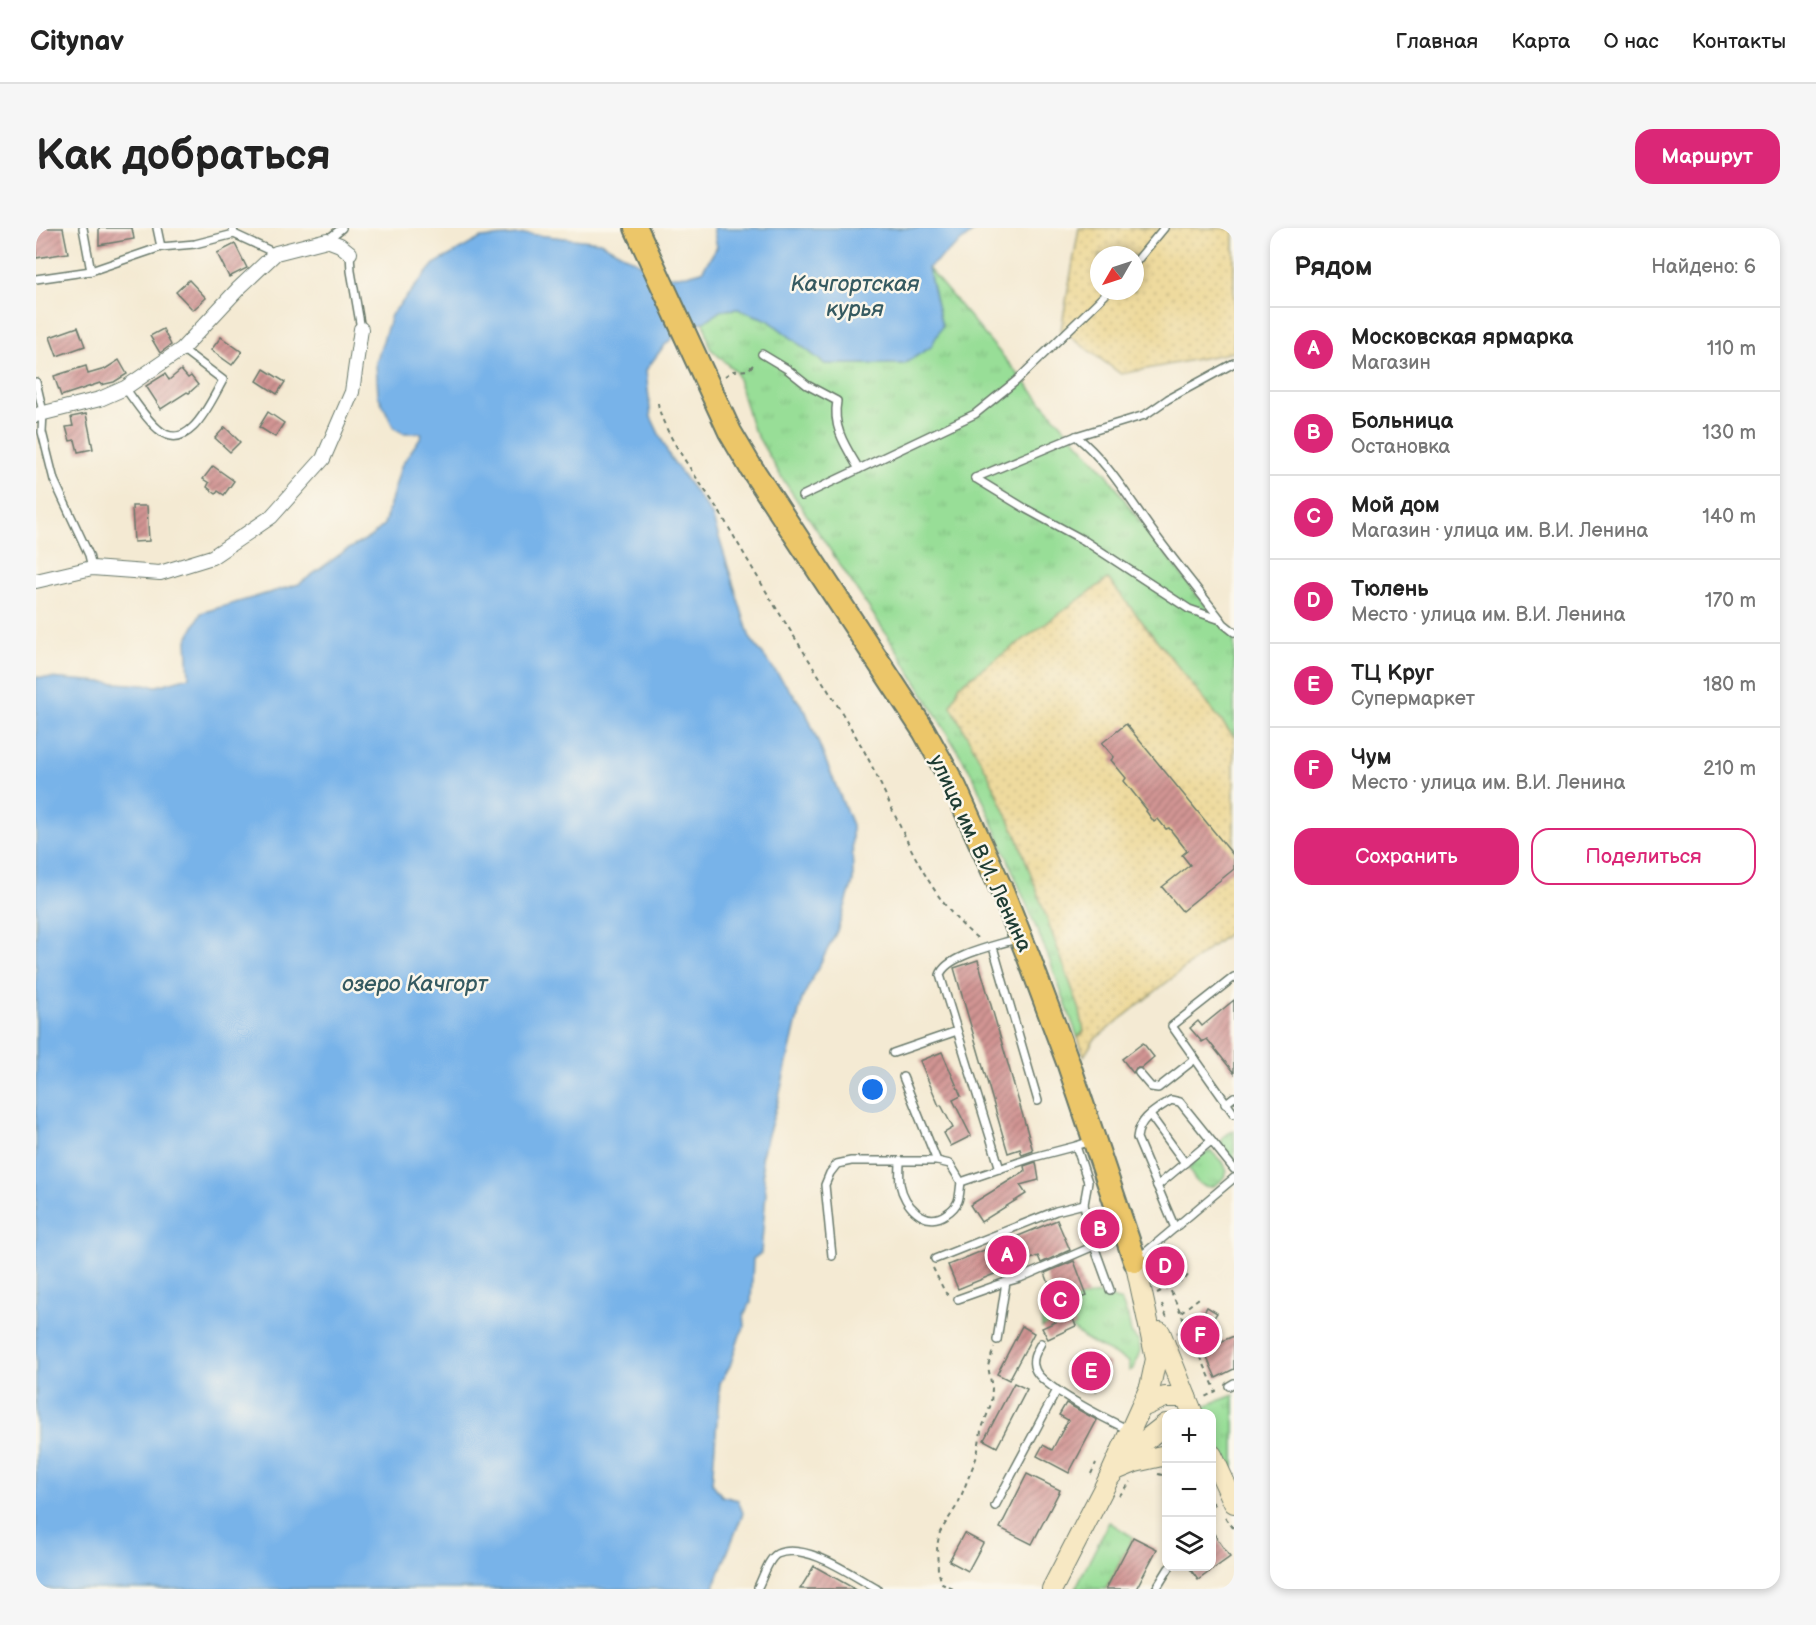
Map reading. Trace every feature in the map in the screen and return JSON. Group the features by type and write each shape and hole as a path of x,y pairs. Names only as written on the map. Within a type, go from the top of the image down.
{"main road":[{"name":"улица им. В.И. Ленина","path":"636,228 730,432 929,740 955,787 1021,937 1069,1065 1085,1143 1135,1261"},
{"path":"1135,1261 1166,1335 1189,1407"},
{"path":"1119,1476 1131,1431 1154,1374 1156,1359 1135,1261"},
{"path":"1142,1407 1165,1397 1189,1407"},
{"path":"1052,1589 1119,1476 1129,1453 1162,1428"},
{"path":"1119,1476 1135,1462 1162,1456"},
{"path":"1216,1467 1232,1495"}],"street":[{"path":"39,414 100,399 125,388 182,349 239,288 276,253 327,240 340,245 350,253"},
{"path":"36,581 92,568 160,573 212,556 271,517 323,459 352,392 361,329"}],"lane":[{"path":"84,228 91,271"},
{"path":"157,228 161,246"},
{"path":"327,240 342,228"},
{"path":"1144,252 1164,228"},
{"path":"36,279 91,271 161,246 195,244 234,231 276,253"},
{"path":"350,253 361,329"},
{"path":"802,496 975,414 1016,381 1100,300"},
{"path":"125,388 158,429 166,434 185,435 195,426 223,380 182,349"},
{"path":"762,354 787,369 807,386 837,401 835,414 841,438 859,469"},
{"path":"1221,620 1189,609 1085,541 975,478 1076,436 1145,415 1168,399 1234,363"},
{"path":"36,382 42,432 54,480 89,555 92,568"},
{"path":"1076,436 1089,447 1117,479 1151,529 1221,620 1234,632"},
{"path":"1000,1169 940,975 942,968 954,960 1021,937"},
{"path":"993,947 1038,1101"},
{"path":"1232,979 1172,1026 1234,1114"},
{"path":"893,1053 957,1030"},
{"path":"1139,1073 1151,1087 1158,1088 1194,1059"},
{"path":"903,1077 938,1161"},
{"path":"1225,1104 1234,1096"},
{"path":"1174,1228 1137,1138 1138,1128 1150,1115 1171,1100 1180,1102 1234,1169"},
{"path":"1150,1115 1185,1163"},
{"path":"1157,1186 1212,1141"},
{"path":"961,1182 1034,1157 1085,1143 1088,1182 1084,1204 1094,1246 1110,1290"},
{"path":"832,1256 825,1185 837,1164 851,1161 900,1161 938,1161 950,1164 961,1182 958,1202 941,1218 933,1220 925,1218 905,1198 900,1184 900,1161"},
{"path":"1135,1261 1234,1178"},
{"path":"935,1259 1056,1211 1084,1204"},
{"path":"958,1299 1020,1278 1094,1246"},
{"path":"997,1340 1006,1282"},
{"path":"1041,1343 1033,1359 1035,1370 1057,1390 1131,1431"},
{"path":"994,1506 1057,1390"},
{"path":"759,1588 772,1559 777,1555 796,1551 813,1555 878,1589"},
{"path":"1156,1589 1167,1571"}],"path":[{"path":"733,371 748,370 762,354"},
{"path":"658,403 671,437 711,496 782,618 863,749 899,825 941,900 968,930 978,939 993,947"},
{"path":"1102,1222 1108,1242"},
{"path":"935,1259 933,1267 945,1292 950,1297 958,1299"},
{"path":"1157,1293 1185,1279 1189,1274"},
{"path":"1169,1287 1216,1391 1189,1407"},
{"path":"1181,1312 1199,1298"},
{"path":"1166,1335 1188,1328"},
{"path":"953,1589 942,1584 938,1570 937,1546 940,1532 958,1504 977,1456 981,1431 991,1404 992,1388 987,1366 997,1340"},
{"path":"1149,1474 1162,1475"},
{"path":"1117,1500 1119,1476"}],"green space":[{"path":"928,268 1052,414 1107,474 1133,512 1201,600 1234,638 1234,737 1108,579 960,685 951,706 988,773 1018,839 1080,1010 1084,1031 1078,1038 1050,961 974,778 897,650 782,478 752,427 736,372 710,348 704,322 722,310 738,309 768,320 825,364 904,364 942,326"},
{"path":"1234,1131 1234,1160 1221,1145 1222,1139"},
{"path":"1211,1151 1224,1164 1227,1172 1217,1184 1207,1187 1197,1181 1189,1169 1198,1157"},
{"path":"1101,1294 1121,1301 1128,1317 1131,1333 1139,1342 1140,1351 1133,1369 1129,1371 1129,1362 1087,1340 1071,1328 1076,1326 1071,1315 1042,1328 1042,1315 1046,1308"},
{"path":"1234,1395 1234,1465 1231,1472 1216,1439 1216,1409 1202,1409 1201,1407"},
{"path":"1109,1522 1133,1537 1106,1589 1075,1589"}],"sand":[{"path":"1079,228 1234,228 1234,352 1121,374 1061,330"},
{"path":"1108,579 1234,737 1234,929 1094,1040 1084,1056 1078,1038 1084,1031 1080,1010 1018,839 988,774 951,706 960,685"}],"water":[{"name":"озеро Качгорт","path":"713,228 978,228 928,268 942,326 931,347 904,364 825,364 768,320 738,309 722,310 704,322 686,325 663,347 646,370 651,417 670,457 712,515 750,638 805,710 852,825 853,882 837,931 802,999 777,1105 761,1158 766,1193 761,1253 753,1259 751,1302 744,1315 745,1326 730,1366 720,1383 712,1483 722,1496 738,1500 743,1513 713,1589 36,1589 36,677 157,686 189,677 187,640 201,613 299,584 345,551 372,536 384,525 401,466 422,435 421,433 403,433 394,428 378,395 376,363 391,315 434,264 481,238 528,234 600,242 664,277 687,275 702,271 717,247"}],"building":[{"path":"36,228 63,228 68,253 36,258"},
{"path":"99,228 132,228 134,239 99,245"},
{"path":"235,244 247,268 229,277 217,253"},
{"path":"189,280 206,298 193,310 176,292"},
{"path":"78,327 85,346 57,356 50,337"},
{"path":"163,329 171,345 160,353 150,336"},
{"path":"221,337 242,352 232,365 211,350"},
{"path":"119,360 127,374 114,382 101,385 100,383 61,396 54,376 86,366 88,374 105,369"},
{"path":"264,369 285,382 277,394 257,381"},
{"path":"181,370 188,378 191,376 198,385 189,393 187,392 161,409 146,386 165,374 169,380"},
{"path":"268,412 284,423 275,437 259,427"},
{"path":"86,414 93,449 78,452 75,440 70,441 66,427 73,426 71,417"},
{"path":"225,427 240,442 230,452 215,438"},
{"path":"213,466 234,481 224,495 218,491 216,494 207,487 209,483 203,479"},
{"path":"132,506 147,506 149,541 134,542"},
{"path":"1126,724 1234,856 1234,869 1182,911 1162,887 1190,865 1182,855 1187,851 1169,828 1166,829 1158,819 1154,822 1124,781 1126,778 1111,760 1114,757 1102,743"},
{"path":"978,960 1033,1151 1022,1155 1020,1149 1008,1153 954,968"},
{"path":"1234,1000 1234,1073 1207,1039 1202,1042 1190,1028 1198,1021 1202,1026"},
{"path":"1143,1043 1154,1057 1141,1068 1136,1068 1133,1073 1122,1059"},
{"path":"942,1052 961,1096 953,1100 971,1136 951,1146 944,1133 953,1128 941,1105 939,1106 920,1061"},
{"path":"1036,1162 1039,1180 1020,1185 1026,1194 981,1222 970,1205 1025,1171 1024,1166"},
{"path":"1057,1220 1070,1250 1041,1263 1038,1256 958,1289 948,1265"},
{"path":"1074,1261 1087,1295 1066,1303 1076,1326 1048,1339 1042,1328 1062,1319 1045,1273"},
{"path":"1207,1307 1217,1313 1213,1319 1219,1333 1199,1320"},
{"path":"1022,1326 1034,1333 1009,1380 997,1374"},
{"path":"1234,1336 1234,1369 1216,1378 1203,1349"},
{"path":"1086,1351 1110,1364 1096,1391 1072,1378"},
{"path":"1014,1383 1027,1389 997,1447 984,1440"},
{"path":"1066,1403 1097,1420 1069,1473 1037,1456 1043,1445 1052,1450 1068,1420 1059,1415"},
{"path":"1027,1474 1060,1490 1032,1544 1000,1528"},
{"path":"964,1533 983,1543 968,1571 949,1561"},
{"path":"1133,1537 1157,1549 1136,1589 1106,1589"},
{"path":"1216,1537 1230,1557 1216,1567"},
{"path":"814,1566 855,1589 800,1589"},
{"path":"1192,1571 1211,1571 1198,1580"}],"place":[{"name":"Больница","path":"1100,1229"},
{"name":"Московская ярмарка","path":"1007,1255"},
{"name":"Тюлень","path":"1165,1266"},
{"name":"Мой дом","path":"1060,1300"},
{"name":"Чум","path":"1200,1335"},
{"name":"ТЦ Круг","path":"1091,1371"}],"water label":[{"name":"Качгортская курья","path":"855,296"}]}
